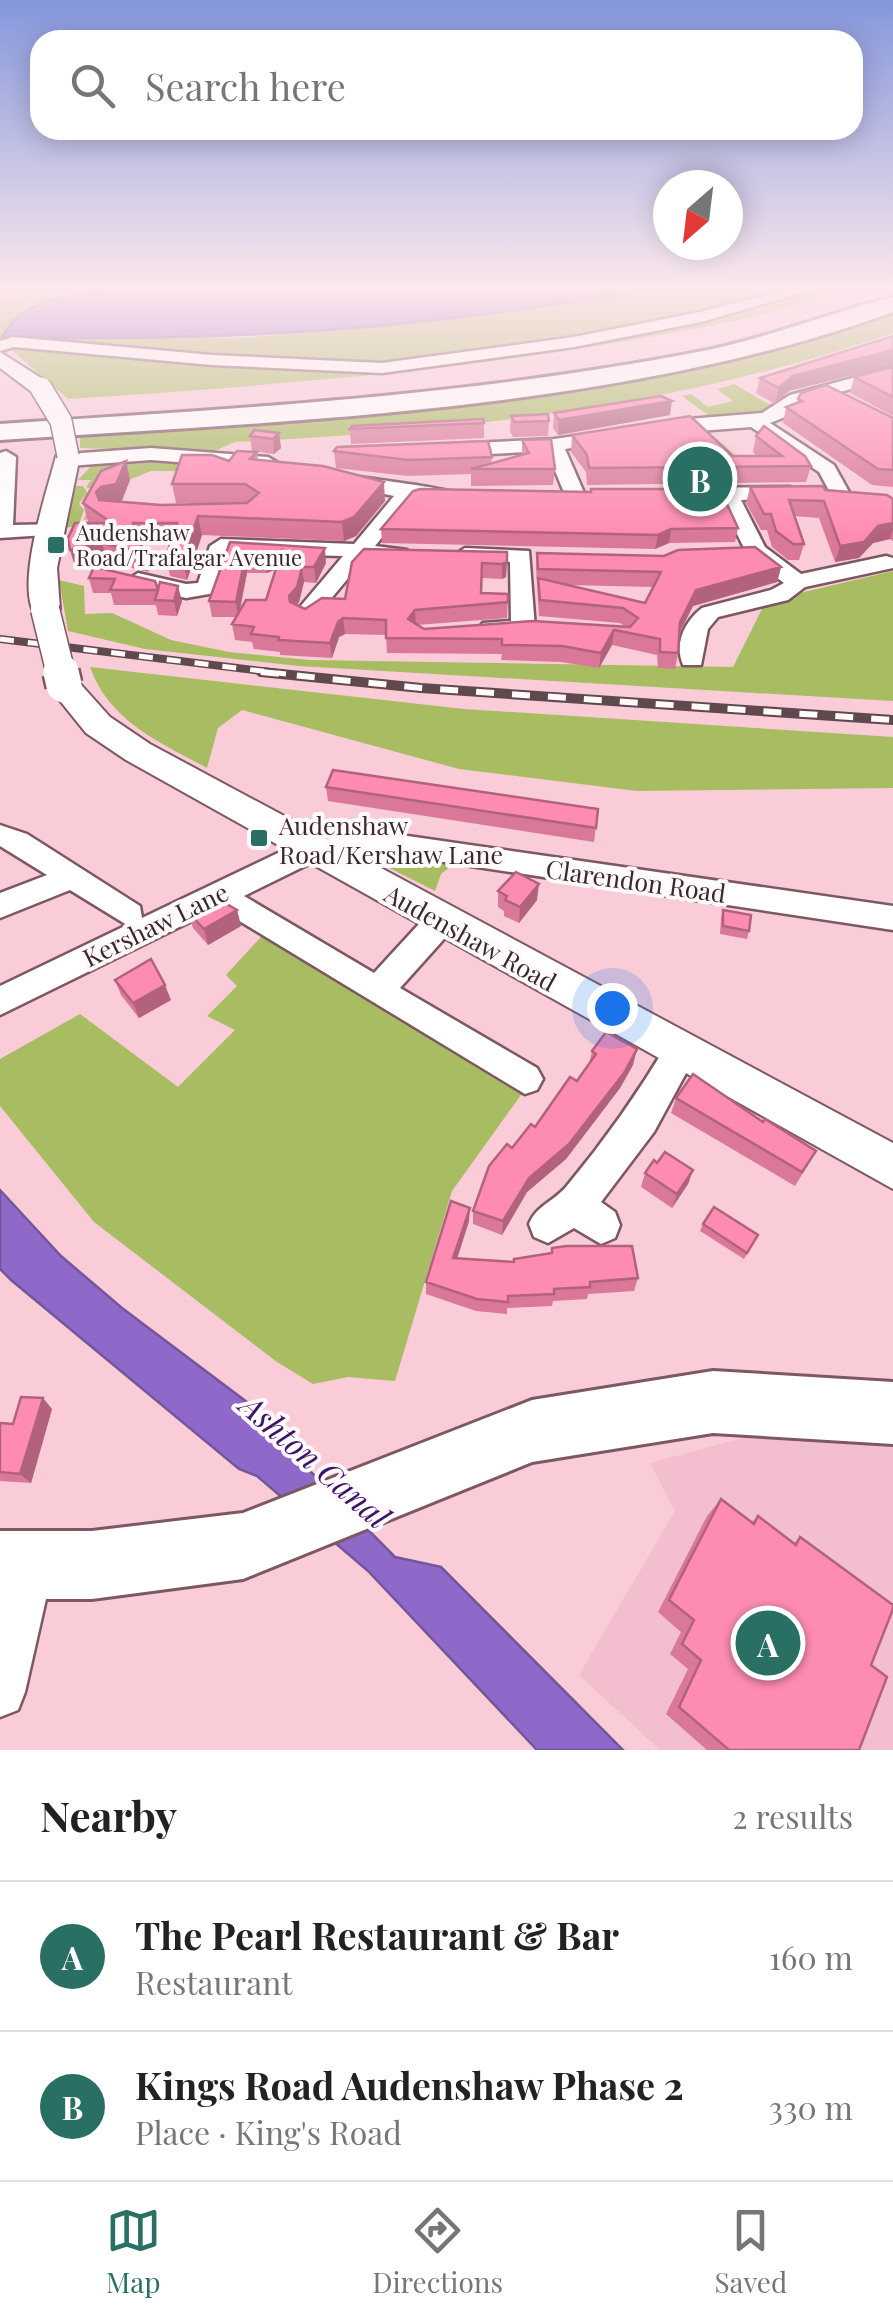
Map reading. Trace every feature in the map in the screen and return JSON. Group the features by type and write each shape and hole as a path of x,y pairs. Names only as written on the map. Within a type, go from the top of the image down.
{"highway":[{"path":"0,415 309,393 516,371"},
{"path":"3,445 432,398 631,371"},
{"path":"14,1567 92,1565 242,1546 532,1431 713,1402 893,1413"}],"main road":[{"name":"Audenshaw Road","path":"17,371 41,388 61,421 68,458 44,568 46,608 64,684 98,725 138,752 332,849 441,921 893,1168"}],"street":[{"path":"436,450 554,445 689,422 758,423 784,412 788,403 796,399 833,396 893,372"},
{"path":"661,494 830,493 828,468 758,423"},
{"path":"3,445 1,532 53,529"},
{"path":"554,445 575,495"},
{"path":"68,458 192,455 288,467"},
{"path":"324,475 408,492 466,496"},
{"path":"306,614 408,492"},
{"path":"727,493 756,550 797,582"},
{"path":"216,614 216,602 208,588 222,537 416,555"},
{"path":"730,555 756,550"},
{"path":"450,555 520,556 523,627"},
{"path":"692,660 693,636 702,618 789,592 797,582 886,563"},
{"path":"119,576 186,590 208,588"},
{"path":"472,634 478,628 551,626"},
{"path":"0,835 17,840 129,914"},
{"name":"Kershaw Lane","path":"0,1001 219,892 332,849"},
{"name":"Clarendon Road","path":"332,849 893,918"},
{"path":"0,906 70,878"},
{"path":"219,892 240,909 524,1079"},
{"path":"377,991 441,921"},
{"path":"574,1218 641,1121 681,1052"},
{"path":"0,1692 14,1567"}],"shaded area":[{"path":"0,1190 61,1256 122,1308 292,1436 302,1463 395,1557 441,1567 623,1750 537,1750 368,1571 257,1476 239,1469 11,1280 0,1269"},
{"path":"761,1433 893,1446 893,1750 660,1750 579,1675 675,1511 650,1463"}],"green space":[{"path":"35,371 408,371 342,378 68,399"},
{"path":"691,371 765,371 650,397 486,422 235,442 212,452 80,448 80,437 388,414 594,389"},
{"path":"734,384 774,407 764,414 715,420 682,396 691,394 708,407 733,401 717,389"},
{"path":"195,461 177,471 151,471 106,489 97,516 84,520 88,509 82,503 85,494 79,504 84,510 78,526 63,528 76,486 83,486 88,494 93,490 86,487 91,480 78,480 92,465"},
{"path":"893,571 893,701 299,666 145,649 68,631 59,580 84,586 85,614 112,613 171,640 229,652 309,660 733,667 766,601"},
{"path":"90,667 464,709 893,737 893,788 637,791 459,769 242,710 218,728 207,768 154,739 123,716 99,686"},
{"path":"368,851 447,863 450,867 441,874 435,891 364,855"},
{"path":"269,928 526,1088 452,1191 395,1381 348,1377 313,1384 277,1362 94,1222 0,1106 0,1059 80,1014 178,1087 235,1030 207,1016 237,986 226,975"}],"building":[{"path":"783,371 814,371 793,376 779,388 760,378"},
{"path":"893,371 893,397 854,377"},
{"path":"826,385 893,418 893,470 878,469 786,407 802,401 798,399 801,393"},
{"path":"661,396 672,401 559,420 554,413"},
{"path":"548,414 549,421 514,422 511,416"},
{"path":"690,416 733,456 782,456 756,436 764,426 805,456 811,466 589,468 587,455 572,435"},
{"path":"483,419 484,423 350,429 352,426"},
{"path":"254,430 279,433 273,439 250,436"},
{"path":"551,439 555,469 471,469 529,453 522,440"},
{"path":"488,441 492,457 408,460 334,451 337,447"},
{"path":"237,451 257,452 250,459 323,466 384,482 354,517 342,522 198,516 183,561 166,557 177,523 133,523 144,553 102,543 70,550 68,538 75,523 112,523 83,503 101,471 126,461 116,484 96,492 99,500 161,505 247,503 259,493 245,484 172,484 182,455 212,455 229,461"},
{"path":"823,486 825,490 887,495 893,499 893,523 878,526 864,542 840,546 824,501 789,500 804,544 793,544 776,531 771,514 764,514 750,487"},
{"path":"720,489 738,528 671,529 658,535 381,529 413,491"},
{"path":"230,542 325,548 314,567 302,567 297,587 289,596 290,602 305,609 322,598 345,599 352,562 364,549 507,552 507,562 482,563 481,593 508,594 508,602 415,610 408,619 424,629 533,621 630,627 638,618 623,608 540,600 538,578 645,603 661,572 538,569 537,553 664,556 678,550 755,547 781,567 696,590 680,622 678,653 660,652 660,639 614,630 601,653 562,646 502,645 502,639 386,638 386,620 343,618 330,643 278,640 279,637 251,634 254,627 232,624 246,600 266,600 282,550 264,558 245,558 236,602 209,601"},
{"path":"94,567 155,581 158,589 160,582 178,586 174,601 155,600 158,590 110,590 115,579 89,578"},
{"path":"333,770 598,809 596,828 326,787"},
{"path":"516,872 539,884 520,907 505,900 507,896 498,891"},
{"path":"215,897 237,910 204,929 188,912"},
{"path":"723,910 751,915 749,931 723,926"},
{"path":"151,959 165,985 133,1003 115,980"},
{"path":"606,1032 637,1049 624,1073 569,1144 529,1178 503,1221 473,1211 489,1166 507,1144 512,1148 531,1124 535,1127 570,1077 577,1081"},
{"path":"693,1074 763,1122 765,1119 816,1151 802,1172 676,1098"},
{"path":"665,1152 693,1170 677,1194 645,1173"},
{"path":"451,1201 470,1208 453,1258 514,1262 566,1246 632,1246 638,1278 590,1282 590,1287 554,1289 554,1294 508,1296 508,1302 477,1299 426,1282"},
{"path":"714,1207 758,1235 747,1253 703,1224"},
{"path":"21,1397 43,1398 20,1474 0,1472 0,1423 13,1424"},
{"path":"721,1499 754,1524 758,1516 796,1545 800,1537 893,1605 871,1665 887,1677 859,1750 729,1750 679,1707 701,1660 682,1644 694,1620 669,1600"}],"railway":[{"path":"0,639 286,674"},
{"path":"261,672 421,688 893,720"}],"place":[{"name":"Kings Road Audenshaw Phase 2","path":"700,479"},
{"name":"Audenshaw Road/Trafalgar Avenue","path":"56,545"},
{"name":"Audenshaw Road/Kershaw Lane","path":"259,838"},
{"name":"The Pearl Restaurant & Bar","path":"768,1643"}],"water label":[{"name":"Ashton Canal","path":"316,1460"}]}
